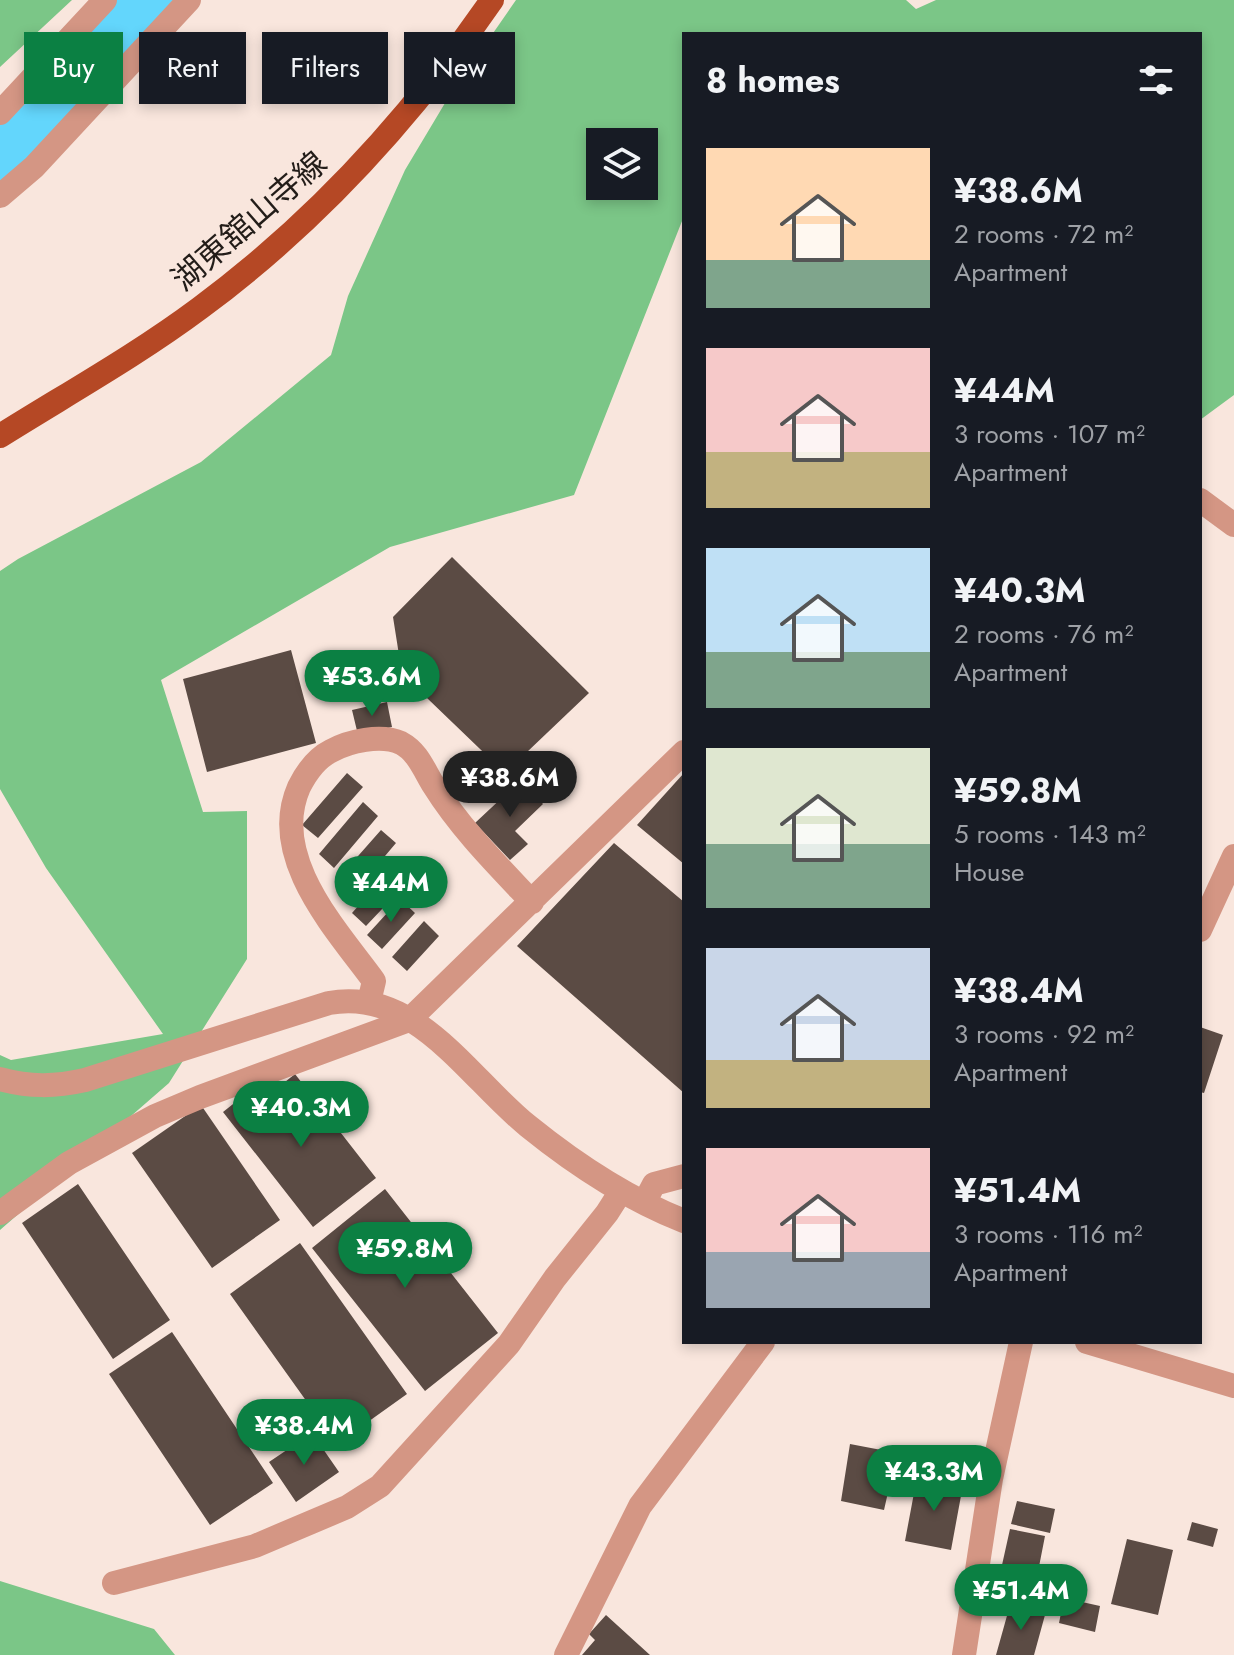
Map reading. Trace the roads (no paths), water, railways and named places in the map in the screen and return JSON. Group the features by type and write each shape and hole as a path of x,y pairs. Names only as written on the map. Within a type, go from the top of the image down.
{"main road":[{"name":"湖東舘山寺線","path":"0,436 162,335 238,279 298,228 386,138 427,90 492,0"}],"street":[{"path":"0,113 105,0"},
{"path":"0,196 34,167 189,0"},
{"path":"1202,501 1234,525"},
{"path":"369,1002 374,981 320,906 305,877 292,839 294,801 300,784 324,754 340,746 384,739 411,749 446,805 532,902"},
{"path":"0,1213 69,1163 155,1116 409,1020 682,754"},
{"path":"1202,926 1234,856"},
{"path":"0,1079 25,1086 56,1087 329,1003 347,1000 369,1002 383,1006 433,1036 527,1126 621,1191 682,1220"},
{"path":"644,1203 654,1184 682,1177"},
{"path":"114,1583 255,1546 347,1507 380,1486 509,1344 621,1191"},
{"path":"566,1655 640,1506 762,1344"},
{"path":"964,1655 991,1479 1021,1344"},
{"path":"1094,1344 1234,1386"}],"waterway":[{"path":"0,156 147,0"}]}
